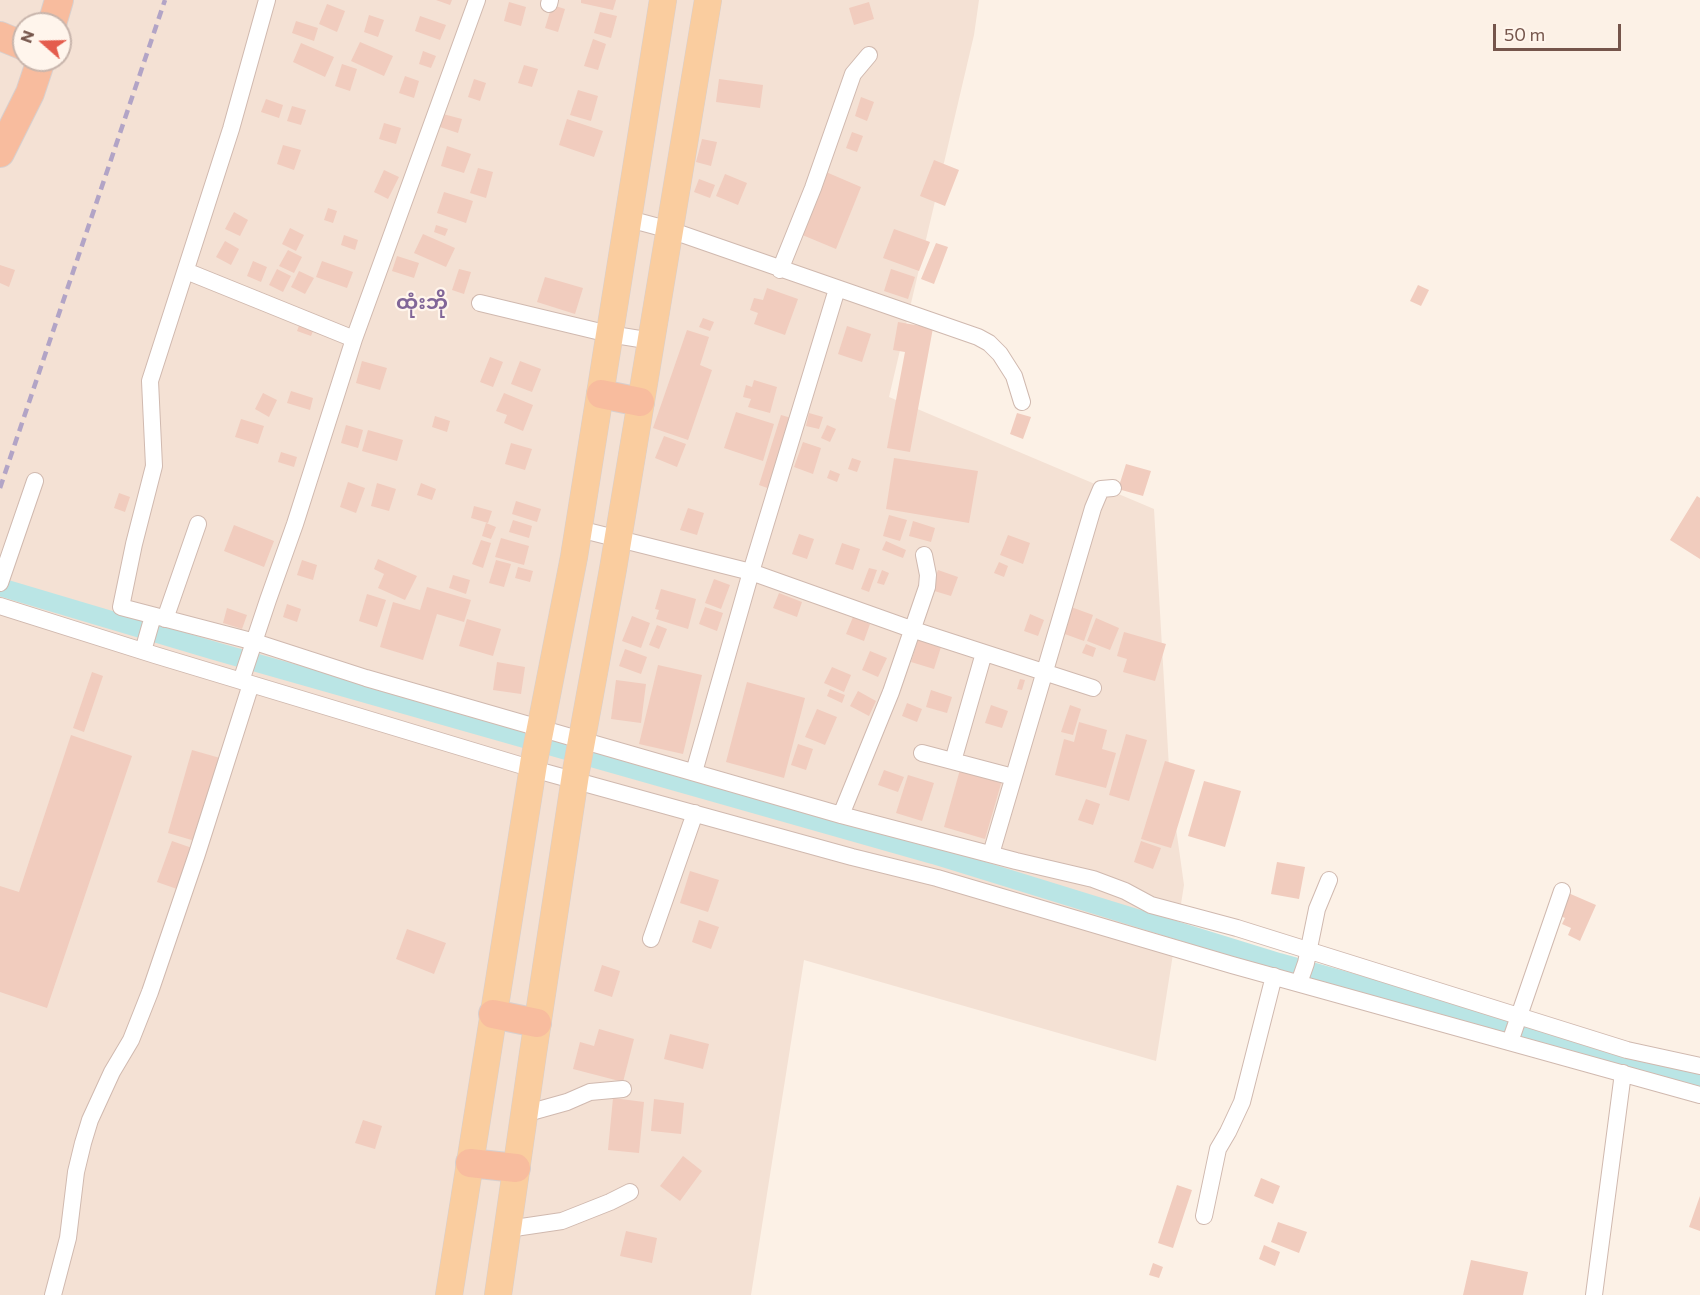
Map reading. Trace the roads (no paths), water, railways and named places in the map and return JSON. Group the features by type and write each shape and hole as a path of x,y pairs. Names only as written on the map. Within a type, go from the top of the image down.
{"highway":[{"path":"0,153 30,93 37,72"},
{"path":"601,394 640,402"},
{"path":"493,1014 537,1023"},
{"path":"470,1162 516,1168"}],"main road":[{"path":"449,1295 536,748 579,528 663,0"},
{"path":"498,1295 578,760 652,341 708,0"}],"street":[{"path":"267,0 231,129 150,381 154,466 120,607 156,620 366,678 536,748 578,760 694,772 841,815 1093,879 1125,891 1151,905 1237,928 1304,969 1514,1028 1700,1066"},
{"path":"53,1295 68,1238 82,1143 108,1080 131,1040 150,992 197,854 268,600 298,516 354,339 477,0"},
{"path":"780,270 813,188 853,74 869,55"},
{"path":"629,219 670,230 978,337 989,343 1000,354 1014,376 1022,402"},
{"path":"186,271 354,339"},
{"path":"694,772 751,572 837,289"},
{"path":"480,303 609,334 652,341"},
{"path":"1,581 35,481"},
{"path":"991,854 1097,495 1101,489 1113,489"},
{"path":"143,648 198,524"},
{"path":"579,528 751,572 911,629 1093,688"},
{"path":"841,815 891,692 927,587 928,575 924,555"},
{"path":"0,606 245,680 536,748 578,760 695,813 937,878 1274,976 1304,969 1514,1028 1623,1073 1700,1095"},
{"path":"953,761 984,653"},
{"path":"922,753 1013,777"},
{"path":"651,939 695,813"},
{"path":"1304,969 1317,909 1329,880"},
{"path":"1514,1028 1562,891"},
{"path":"1204,1216 1218,1149 1242,1102 1274,976"},
{"path":"1594,1295 1623,1073"},
{"path":"524,1114 567,1102 590,1092 622,1089"},
{"path":"508,1229 562,1221 630,1192"}],"waterway":[{"path":"0,587 215,651 933,855 1279,962 1700,1080"}],"railway":[{"path":"0,488 165,0"}],"district":[{"name":"ထုံးဘို","path":"422,302"}]}
